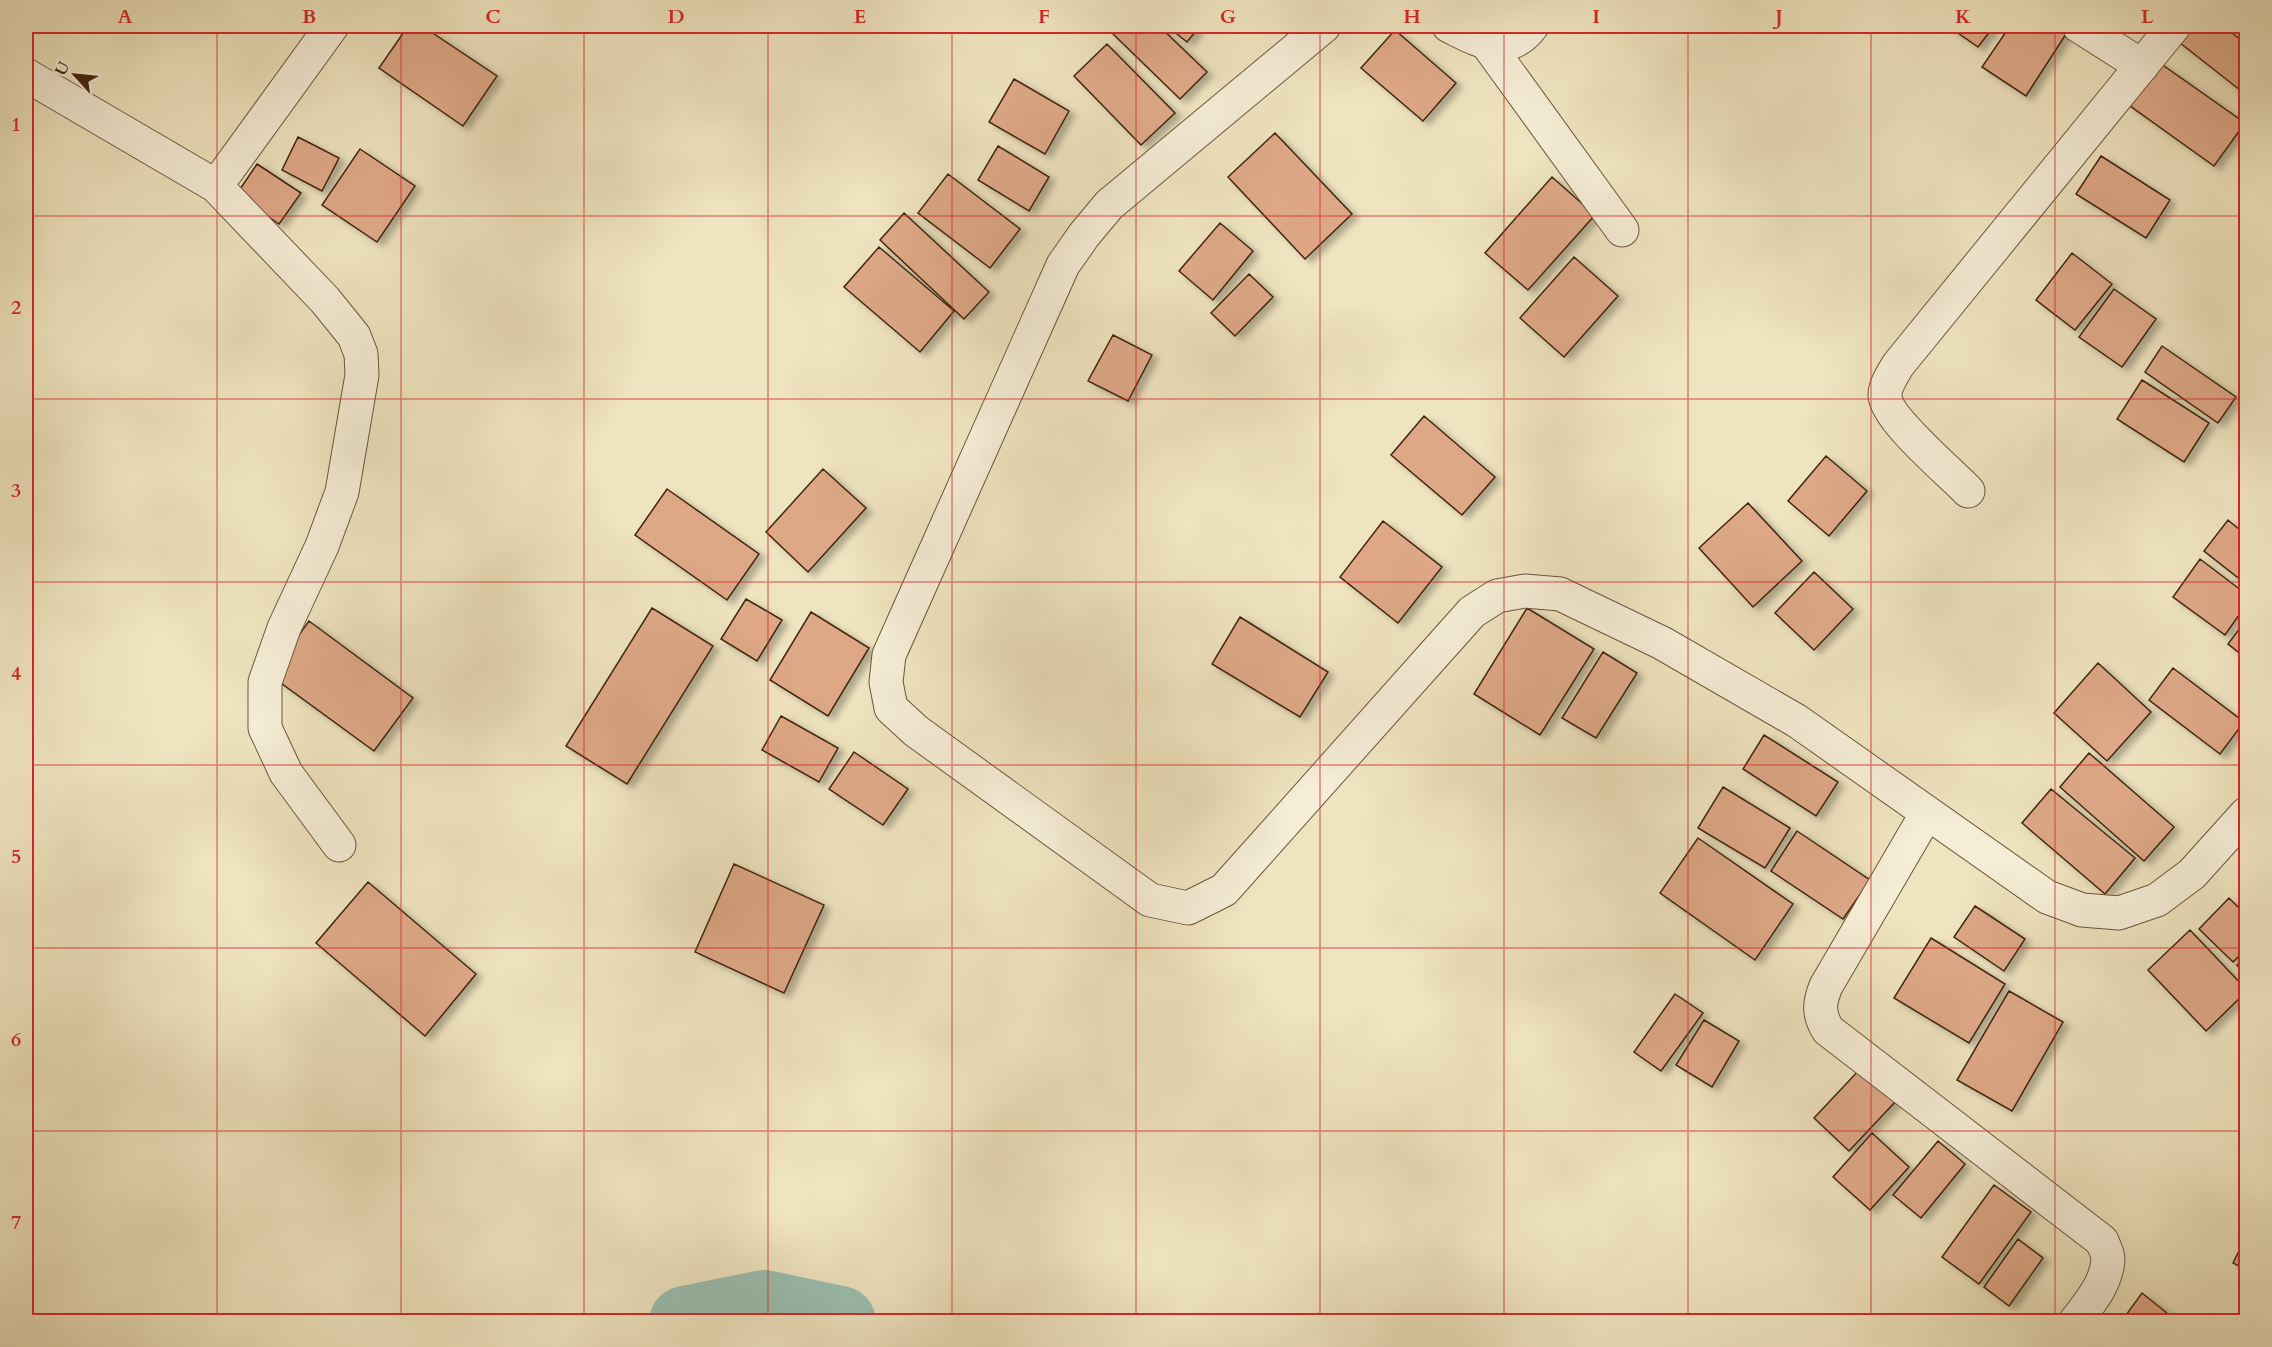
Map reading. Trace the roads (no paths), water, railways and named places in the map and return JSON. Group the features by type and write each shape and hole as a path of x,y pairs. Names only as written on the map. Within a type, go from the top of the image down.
{"street":[{"path":"216,186 332,26"},
{"path":"1324,26 1109,205 1063,265 890,655 886,682 891,708 916,730 1150,900 1188,908 1224,890 1473,612 1497,596 1525,591 1560,594 1662,643 1797,721 2047,897 2082,910 2119,913 2157,900 2192,874 2247,814"},
{"path":"1449,26 1488,45 1622,230"},
{"path":"1488,45 1511,43 1526,34 1532,26"},
{"path":"2079,26 2142,66"},
{"path":"1968,491 1899,422 1888,407 1885,396 1887,386 1898,365 2174,26"},
{"path":"26,75 216,186 325,300 354,336 361,354 362,375 342,492 322,546 284,628 265,682 265,728 286,773 339,845"},
{"path":"1928,813 1826,986 1819,1003 1821,1014 1828,1030 2102,1241 2108,1259 2102,1279 2096,1296 2075,1322"}],"waterway":[{"path":"685,1322 764,1306 840,1322"}]}
